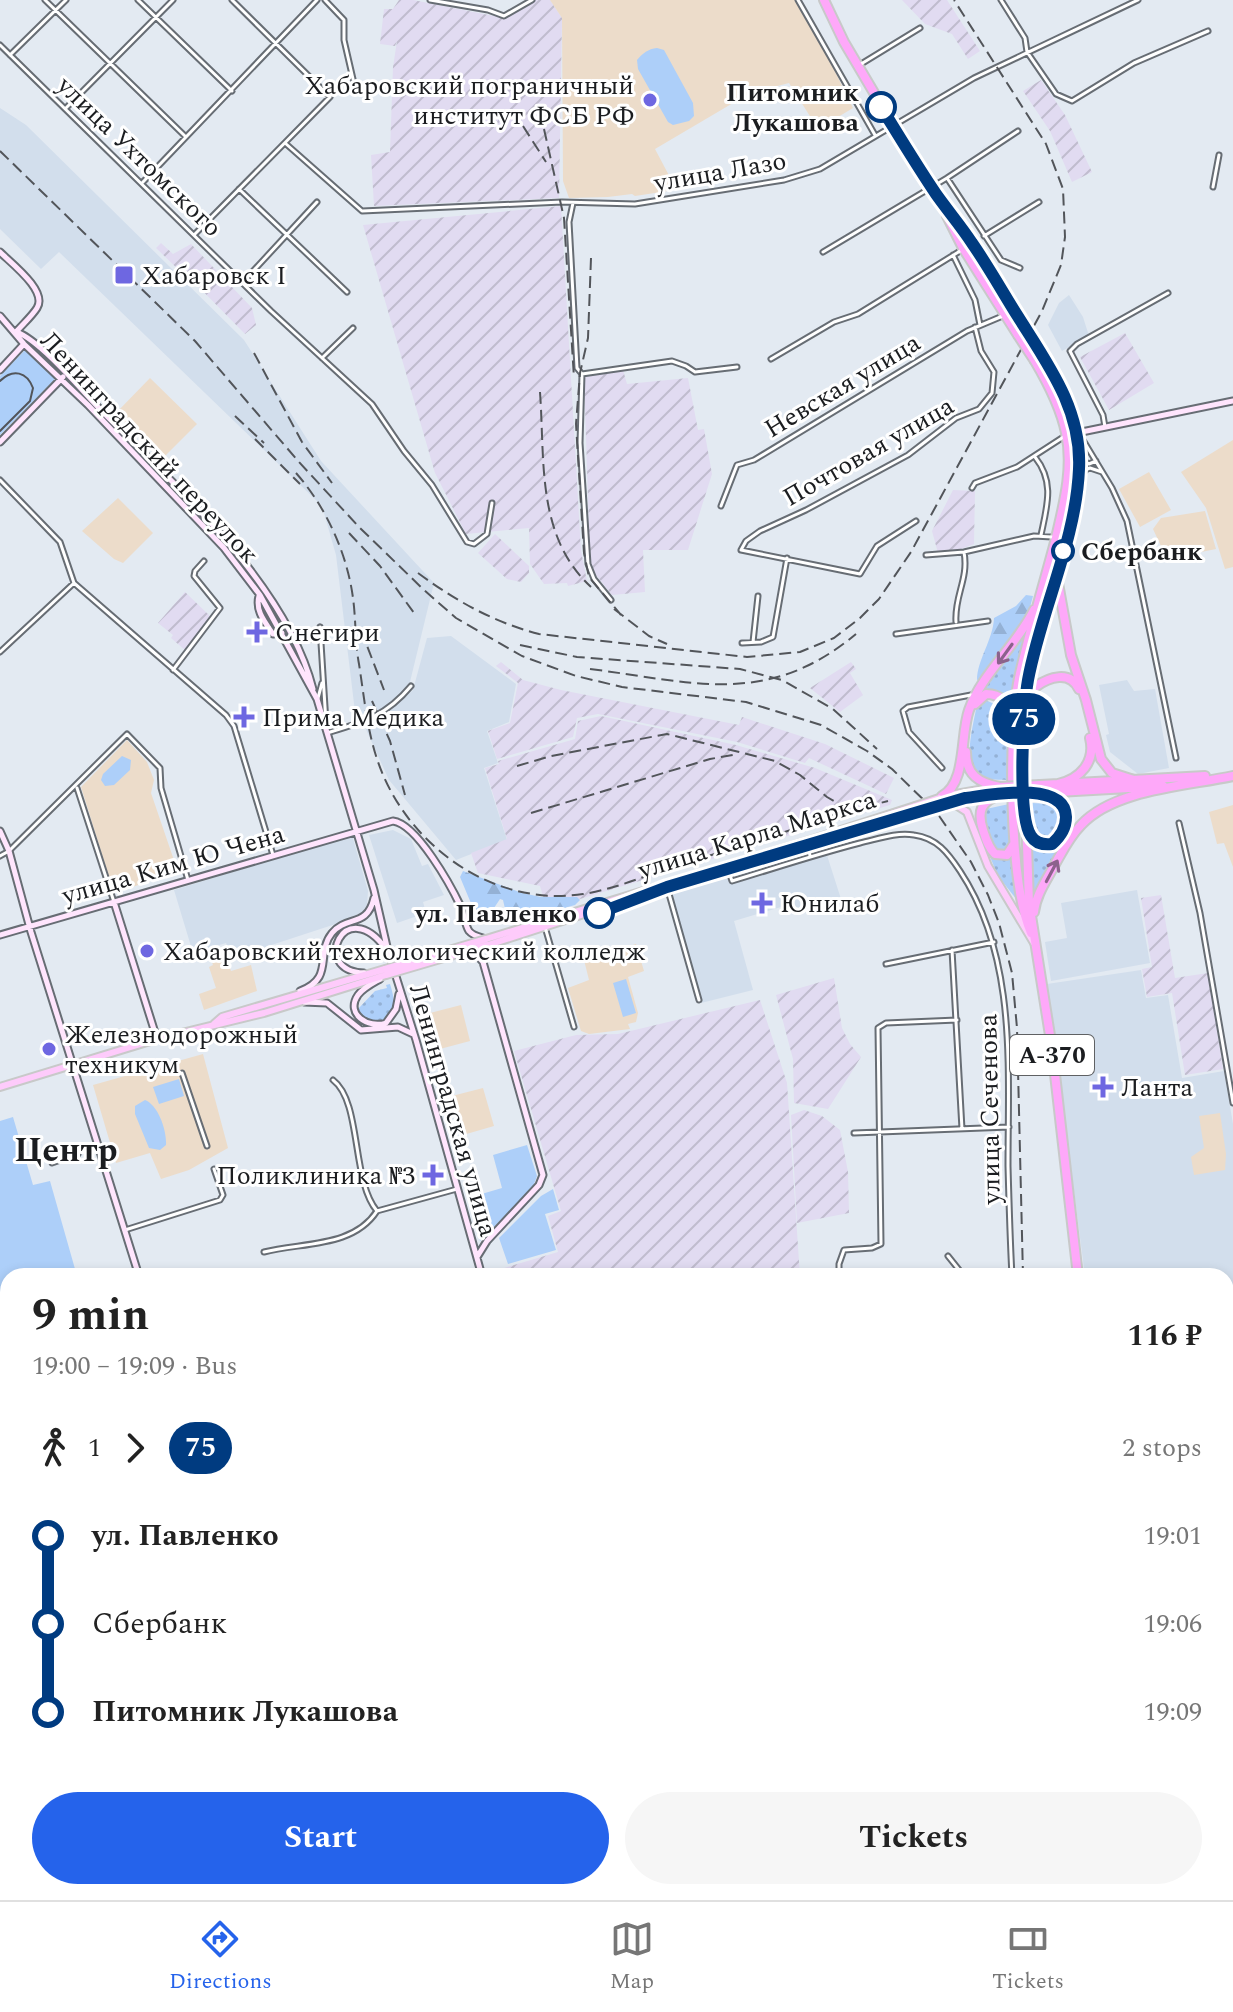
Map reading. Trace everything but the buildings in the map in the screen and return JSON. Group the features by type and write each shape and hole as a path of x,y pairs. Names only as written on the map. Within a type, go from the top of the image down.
{"highway":[{"name":"А-370","path":"824,0 893,125 934,190 973,243 1010,312 1018,335 1053,396 1067,435 1067,484 1015,700 1012,757 1022,905 1036,944"},
{"name":"А-370","path":"934,190 963,248 1040,351 1063,390 1078,432 1078,486 1029,677 1024,711 1027,880 1052,1048 1077,1268"},
{"path":"1059,569 1061,611 1101,759 1112,773 1137,781"},
{"path":"944,799 958,778 966,719 975,697 1028,622 1044,587"},
{"path":"1024,711 1035,687 1061,676 1067,677 1077,683 1092,743 1091,753 1080,774 1040,789"},
{"path":"1012,757 1010,709 1003,699 986,694 973,709 966,762 977,780 1000,791 1188,785"},
{"path":"1058,784 1187,779 1233,773"},
{"path":"1036,944 1034,909 1037,897 1067,843 1083,822 1111,803 1233,773"},
{"path":"1025,821 1030,836 1040,844 1052,844 1066,823 1063,804 1040,789"},
{"path":"1000,791 985,801 979,815 988,845 999,855 1007,855 1014,847 1014,804"}],"main road":[{"path":"0,252 40,296 39,306 16,332"},
{"name":"Ленинградский переулок","path":"0,316 63,377 224,548 260,595 316,696"},
{"path":"0,370 26,341"},
{"path":"0,442 63,377"},
{"name":"Ленинградский переулок","path":"63,377 73,381 232,548 264,590 305,662 327,730"},
{"path":"1067,435 1233,401"},
{"name":"Ленинградская улица","path":"327,730 479,1268"},
{"path":"916,808 944,799 1000,791"},
{"path":"944,799 967,812 988,866 1027,935 1036,944"},
{"name":"улица Карла Маркса","path":"0,1087 157,1039 302,1002 458,947 545,927 916,808"},
{"name":"улица Карла Маркса","path":"487,942 916,808"},
{"name":"улица Ким Ю Чена","path":"0,935 393,821 406,826 440,869 461,908 468,930"},
{"path":"0,831 9,851 137,1268"},
{"path":"374,893 369,912 342,933 336,942 336,954 341,964 351,971 386,972 465,952 487,942"},
{"path":"114,902 157,1039"},
{"path":"278,1000 318,980 331,935 340,927 353,925 371,933 388,951"},
{"path":"458,947 465,941 468,930 487,942"},
{"path":"476,1258 487,1241 539,1185 543,1175 483,962 482,952 487,942"},
{"path":"465,952 476,954 483,962"},
{"path":"386,972 361,992 355,1005 358,1016 372,1025 401,1027 416,1039"},
{"name":"улица Карла Маркса","path":"214,1024 222,1017 278,1000 386,972"},
{"path":"302,1002 327,1003 361,1030 384,1026 396,1009 398,989"},
{"path":"472,1240 479,1243 487,1241"}],"street":[{"path":"45,0 186,137"},
{"path":"10,55 66,0"},
{"path":"138,0 232,91"},
{"path":"66,109 173,0"},
{"path":"195,234 330,97 232,0"},
{"path":"142,183 317,0"},
{"path":"325,0 344,20 344,40 353,79"},
{"path":"430,0 488,10 504,16 532,0"},
{"path":"798,0 875,135"},
{"path":"1001,0 1025,38 1027,52 1056,94 1072,101 1134,63 1208,31"},
{"name":"улица Лазо","path":"285,143 362,211 573,203 635,204 784,180 820,169 974,78 1138,0"},
{"path":"858,66 920,28"},
{"name":"улица Ухтомского","path":"0,45 372,404 432,485 467,542 474,544 487,534 492,503"},
{"path":"823,252 934,190 1018,131"},
{"path":"1213,187 1219,155"},
{"path":"947,178 1001,260 1020,268"},
{"path":"239,189 347,292"},
{"path":"243,282 317,202"},
{"path":"984,236 1039,202"},
{"path":"573,203 569,222 577,368 582,374 580,443 585,536 588,564 594,579 611,600"},
{"path":"771,359 834,322 858,314 973,243"},
{"name":"Почтовая улица","path":"787,558 741,550 746,541 760,531 806,510 915,450 956,418 979,409 992,393 994,372 981,351 975,300 953,255"},
{"path":"1105,427 1103,415 1070,351 1077,344 1168,293"},
{"name":"Невская улица","path":"721,506 735,466 754,460 977,326 1010,312"},
{"path":"322,358 353,328"},
{"path":"582,374 672,361 695,372 737,367"},
{"path":"1078,432 1121,504 1132,537 1176,758"},
{"path":"972,488 975,483 995,478 1035,457 1067,435"},
{"path":"1035,457 1044,470 1049,487 1041,535"},
{"path":"1079,458 1089,464 1096,461"},
{"path":"1078,486 1085,470 1090,468 1103,472"},
{"path":"0,480 60,542 74,583 226,715 234,726 273,855"},
{"path":"742,643 769,641 774,634 787,558 860,574 874,548 916,521"},
{"path":"926,555 964,552 1041,535 1056,538"},
{"path":"956,624 957,603 966,576 964,552"},
{"path":"173,670 220,608 194,576 204,561"},
{"path":"0,652 74,583"},
{"path":"753,642 758,596"},
{"path":"896,634 988,621"},
{"name":"Ленинградская улица","path":"292,636 310,639 320,627 327,730"},
{"path":"316,696 323,679"},
{"path":"327,730 378,716 401,699 411,686"},
{"path":"942,768 909,732 903,709 968,695 975,697"},
{"path":"0,856 9,851 127,734 160,768 161,788 188,880"},
{"path":"76,786 114,902"},
{"path":"1179,823 1202,926 1233,1103"},
{"name":"улица Сеченова","path":"728,869 732,881 810,856 895,834 915,835 938,843 951,857 980,905 994,942 1004,1002 1012,1268"},
{"path":"808,844 810,856"},
{"path":"667,887 699,1000"},
{"path":"545,927 574,1027"},
{"path":"886,964 994,942"},
{"path":"952,950 962,1129"},
{"path":"839,1268 844,1250 881,1246 878,1133 880,1025 957,1020"},
{"path":"182,1073 207,1146"},
{"path":"333,1080 342,1089 371,1204 377,1211"},
{"path":"854,1133 1009,1127"},
{"path":"76,1146 49,1155 51,1162 78,1154"},
{"path":"64,1150 66,1158"},
{"path":"125,1230 220,1200 223,1195 214,1169"},
{"path":"264,1252 291,1245 307,1247 354,1233 370,1222 377,1211 457,1189"},
{"path":"948,1256 958,1268"}],"shaded area":[{"path":"399,0 504,18 535,0 550,0 562,18 559,198 374,206 371,155 390,152 397,41 395,46 380,44 384,9 393,9"},
{"name":"Хабаровский пограничный институт ФСБ РФ","path":"550,0 796,0 853,108 818,129 789,83 750,93 655,149 673,183 668,191 635,196 569,198 563,181 562,18"},
{"path":"902,0 947,0 980,51 968,59 952,34 925,24"},
{"path":"1041,80 1065,115 1092,172 1072,182 1050,131 1023,91"},
{"path":"0,108 26,125 244,340 321,461 434,583 409,686 379,713 356,720 336,555 322,506 59,252 41,269 0,229"},
{"path":"561,206 581,551 587,581 568,586 567,583 544,584 530,564 529,528 466,534 435,473 363,225"},
{"path":"161,243 173,254 191,244 252,308 256,325 245,334 156,248"},
{"path":"1069,295 1083,317 1089,336 1062,351 1048,325 1059,303"},
{"path":"1125,333 1154,383 1109,410 1080,357"},
{"path":"623,370 627,384 688,378 698,430 704,429 712,474 688,550 643,550 645,592 612,595 590,563 584,375"},
{"path":"150,378 197,424 161,460 116,413"},
{"path":"1233,440 1233,567 1225,569 1206,508 1181,472"},
{"path":"1149,472 1171,510 1140,527 1119,489"},
{"path":"953,490 975,491 974,544 956,551 938,553 932,531"},
{"path":"118,498 153,533 123,563 82,531"},
{"path":"1205,511 1216,549 1167,559 1153,529 1161,518"},
{"path":"495,534 529,566 529,573 521,582 507,579 478,553"},
{"path":"185,592 211,617 185,650 158,623"},
{"path":"451,636 516,684 509,722 487,731 498,763 484,768 507,840 456,860 389,780 364,725 384,716 413,690 427,638"},
{"path":"501,662 523,680 561,690 739,725 742,717 825,744 894,778 886,794 809,758 805,763 737,742 598,714 577,718 573,737 497,759 488,731 510,723 518,683 496,666"},
{"path":"851,662 856,669 850,673 863,695 840,712 810,688"},
{"path":"1127,680 1134,691 1155,689 1169,768 1138,774 1110,752 1099,685"},
{"path":"601,716 736,745 815,768 892,800 890,805 547,909 540,886 478,873 471,853 507,839 485,768 499,764 498,761 575,739 578,721"},
{"path":"127,740 147,762 154,780 151,793 178,872 114,893 81,787"},
{"path":"1233,805 1233,867 1224,843 1217,844 1209,812"},
{"path":"393,830 411,839 422,866 428,864 444,895 423,902 426,913 397,923 369,835"},
{"path":"352,835 368,891 367,905 360,916 232,958 226,943 193,953 174,890"},
{"path":"825,849 841,899 795,914 791,904 734,921 753,990 701,1003 670,895"},
{"path":"1137,890 1150,963 1051,981 1045,942 1067,938 1061,903"},
{"path":"1161,895 1175,978 1208,973 1223,1069 1185,1075 1172,993 1147,997 1142,969 1152,967 1141,898"},
{"path":"636,944 644,971 628,977 638,1013 636,1022 628,1024 630,1029 589,1034 581,1031 568,988 589,980 584,960"},
{"path":"225,955 231,971 251,965 257,991 204,1010 199,994 216,988 209,967 213,965 211,959"},
{"path":"1141,970 1146,998 1168,995 1182,1078 1224,1071 1233,1124 1233,1268 1084,1268 1047,984"},
{"path":"834,978 842,1028 861,1057 828,1109 794,1103 793,1059 776,995"},
{"path":"760,1000 787,1083 799,1268 504,1268 558,1252 548,1216 561,1211 514,1051 576,1035 618,1034"},
{"path":"461,1005 470,1041 440,1049 430,1013"},
{"path":"203,1054 228,1148 189,1170 161,1179 150,1153 116,1163 93,1085"},
{"path":"483,1088 494,1126 463,1135 452,1096"},
{"path":"804,1110 822,1116 840,1130 848,1172 849,1213 797,1223 791,1115"},
{"path":"1220,1113 1225,1170 1194,1175 1191,1157 1204,1148 1199,1116"}],"green space":[{"path":"648,50 664,50 693,103 694,116 689,121 673,125 668,122 638,69 637,60"},
{"path":"26,349 56,378 0,435 0,376"},
{"path":"1026,595 1033,596 1029,611 977,680 994,618 1016,606"},
{"path":"1024,633 1009,702 980,693"},
{"path":"986,701 1002,712 1005,722 1008,780 981,777 971,765 970,746 976,709"},
{"path":"122,756 131,760 130,770 114,785 105,786 101,780 103,774"},
{"path":"1032,803 1059,808 1061,827 1049,841 1042,841 1033,834"},
{"path":"1009,804 1011,848 1004,853 990,841 985,828 985,815 986,809"},
{"path":"1032,845 1058,854 1034,896"},
{"path":"988,852 999,858 1012,854 1017,900 998,876"},
{"path":"463,871 522,893 541,897 577,897 580,900 575,905 511,923 500,899 494,908 482,912 478,920 460,877"},
{"path":"626,979 636,1013 623,1017 613,983"},
{"path":"390,984 394,1001 392,1014 383,1021 365,1020 358,1009 375,991"},
{"path":"179,1079 184,1096 159,1104 153,1087"},
{"path":"145,1100 158,1112 163,1125 166,1145 160,1150 149,1148 135,1114 135,1106"},
{"path":"13,1117 33,1185 50,1181 75,1268 0,1268 0,1121"},
{"path":"527,1145 537,1176 533,1187 480,1241 468,1198 502,1188 493,1155"},
{"path":"553,1189 559,1210 545,1214 556,1250 508,1264 499,1238 541,1196"}],"tram line":[{"path":"0,381 15,373 27,378 33,388 30,401 0,431"}],"railway":[{"path":"418,573 476,610 539,634 747,657 800,652 834,638 879,599 911,552 1042,311 1061,265 1065,237 1063,189 1046,144 954,0"},
{"path":"523,126 546,162"},
{"path":"544,129 564,218 574,378"},
{"path":"0,151 195,341 359,527 456,618 522,656 576,676 622,687 746,702 821,725 892,769 937,813 971,862 988,895 1012,973 1017,1028 1023,1268"},
{"path":"591,258 588,338 580,373 576,424 584,553 589,577 621,615"},
{"path":"254,353 302,442 332,483"},
{"path":"540,392 544,471 552,521 573,567 591,587"},
{"path":"235,416 264,443"},
{"path":"255,439 300,484"},
{"path":"296,473 326,516 346,564 368,724 377,759 390,790 408,818 430,843 456,864 485,880 516,891 549,896 583,894 624,884 818,819 888,801"},
{"path":"349,533 380,566 414,613"},
{"path":"614,609 649,636 667,644"},
{"path":"361,630 384,690"},
{"path":"590,669 696,683 760,681 792,673 823,657 856,634"},
{"path":"520,645 577,657 740,669 782,680 833,709 877,749"},
{"path":"372,701 390,741 405,795"},
{"path":"517,766 551,756 667,734 775,761 839,804 856,807"},
{"path":"531,813 710,759 738,754"}],"bus line":[{"name":"75","path":"599,913 667,887 965,798 981,796 1000,795 1020,794 1040,793 1052,795 1063,804 1066,817 1064,829 1052,844 1040,844 1030,836 1025,821 1024,800 1024,778 1024,711 1029,677 1074,507 1080,466 1078,432 1052,369 973,243 936,194 881,107"}],"place":[{"name":"Хабаровский пограничный институт ФСБ РФ","path":"650,100"},
{"name":"Питомник Лукашова","path":"881,107"},
{"name":"Хабаровск I","path":"124,275"},
{"name":"Сбербанк","path":"1063,551"},
{"name":"Снегири","path":"257,632"},
{"name":"Прима Медика","path":"244,717"},
{"name":"Юнилаб","path":"762,903"},
{"name":"ул. Павленко","path":"599,913"},
{"name":"Хабаровский технологический колледж","path":"147,951"},
{"name":"Железнодорожный техникум","path":"49,1049"},
{"name":"Ланта","path":"1103,1087"},
{"name":"Поликлиника №3","path":"433,1175"}],"district":[{"name":"Центр","path":"66,1149"}]}
